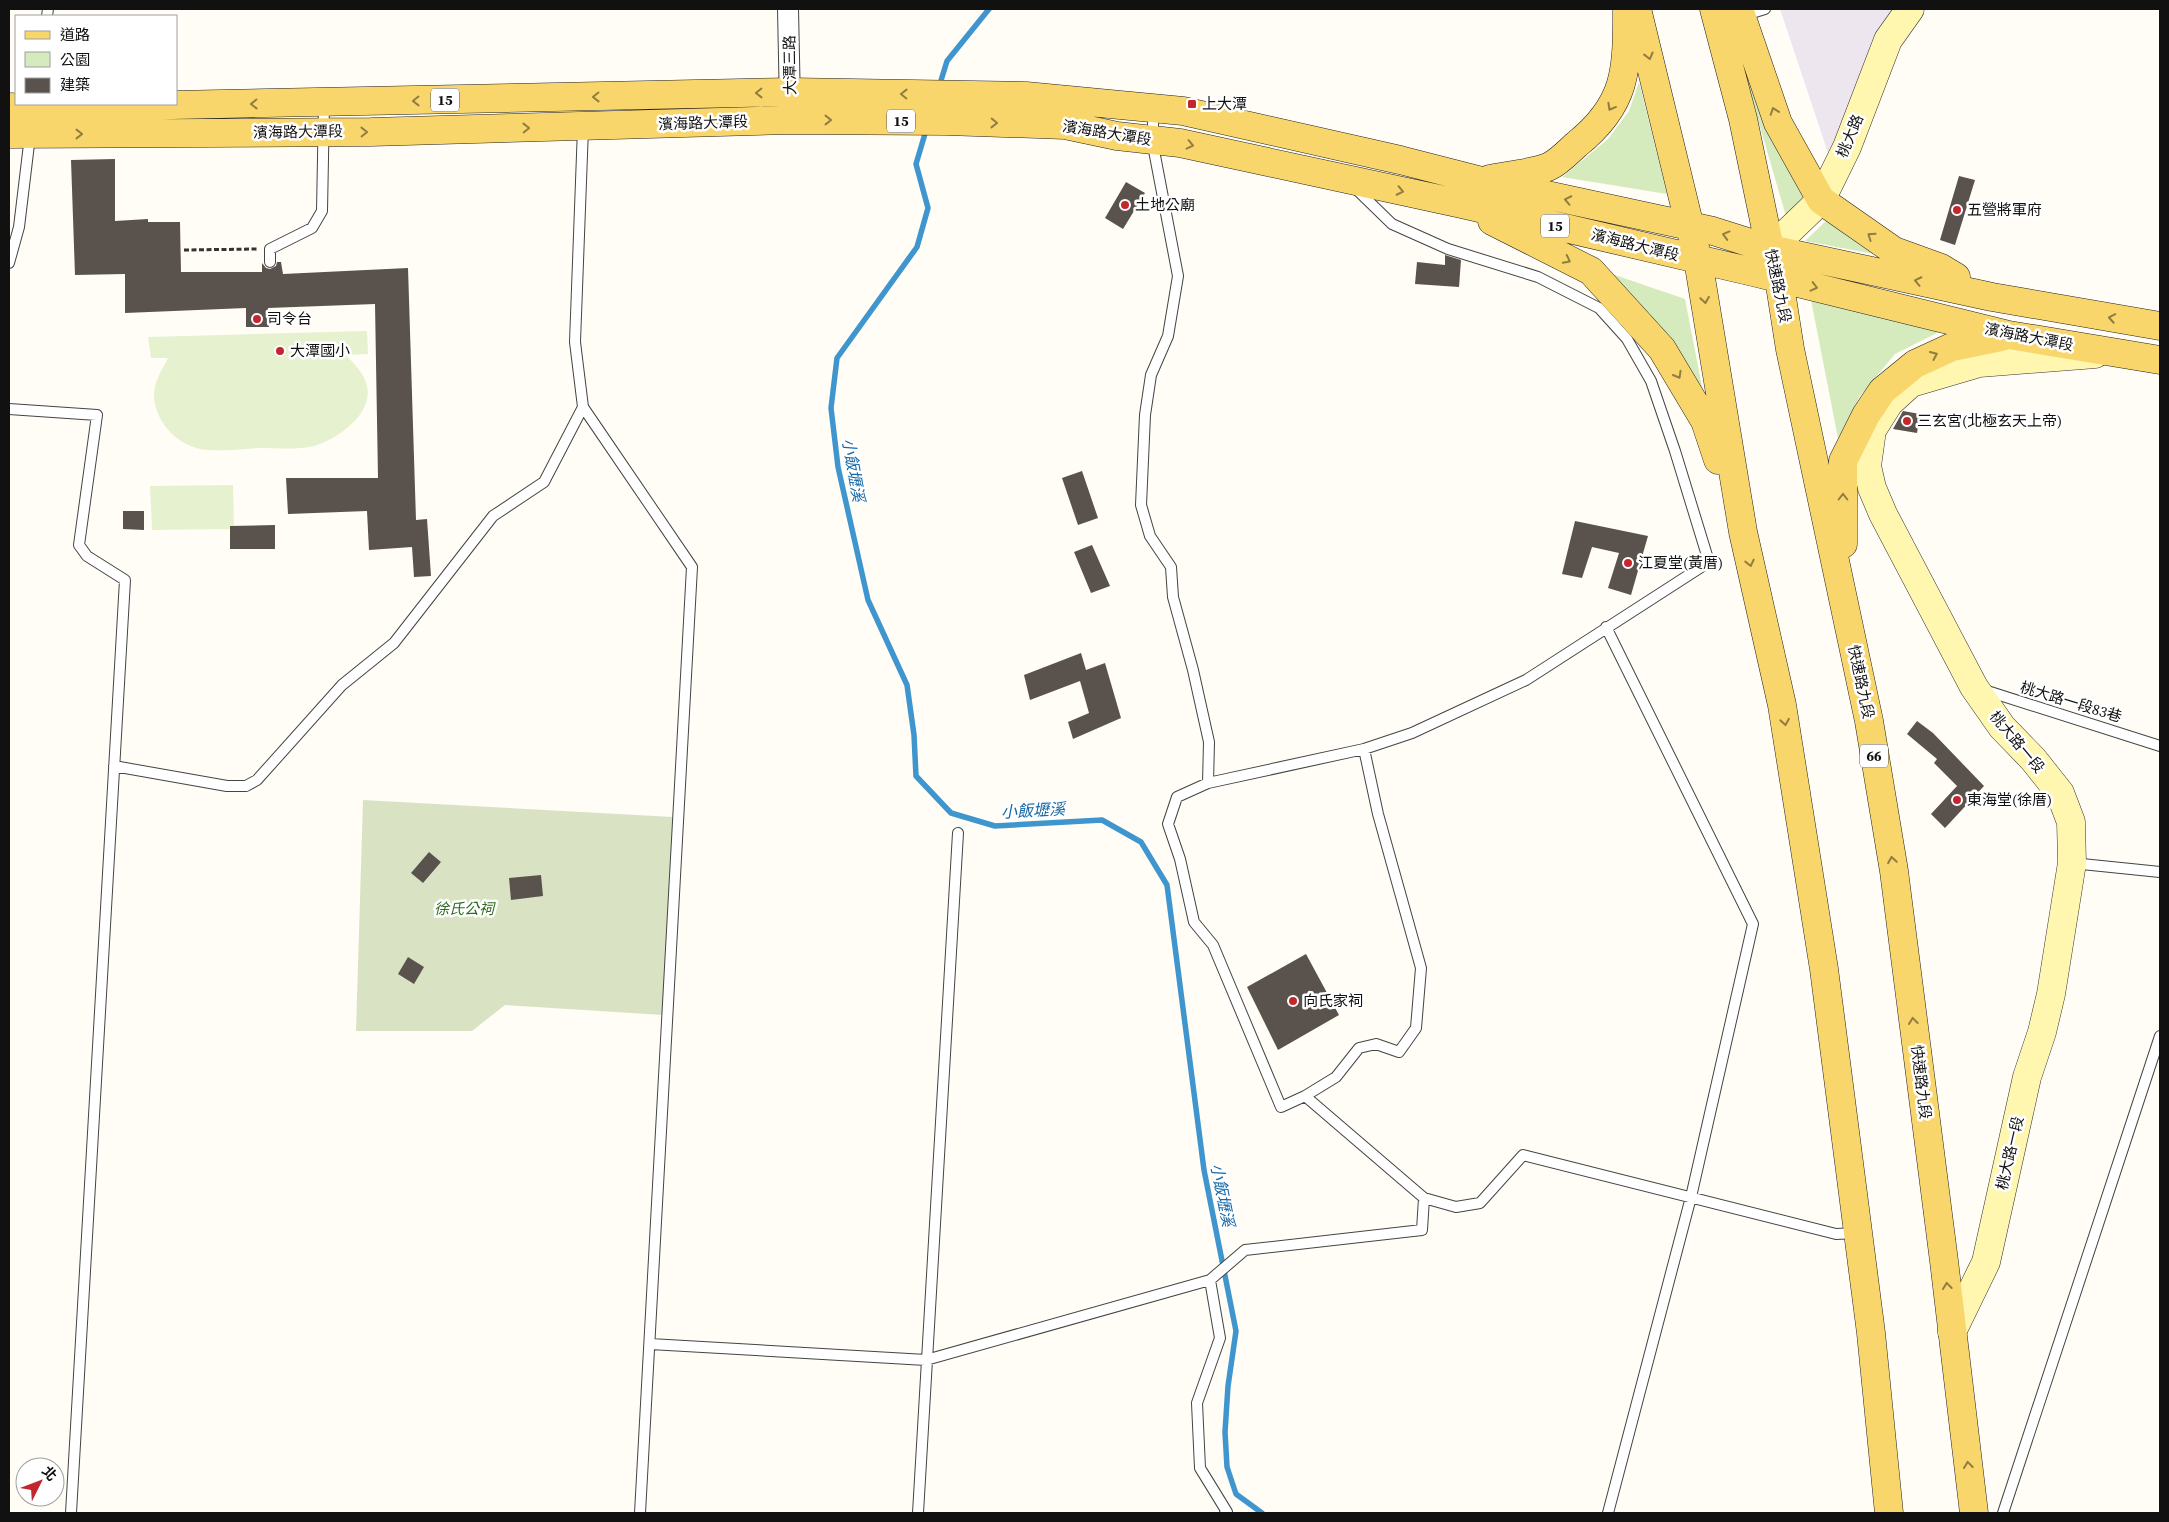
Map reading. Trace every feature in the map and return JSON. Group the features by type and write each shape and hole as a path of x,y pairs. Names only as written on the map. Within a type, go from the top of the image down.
{"main road":[{"path":"1482,181 1550,166 1592,132 1610,111 1623,83 1627,50 1627,9"},
{"path":"1637,9 1698,260 1744,532 1784,715 1824,969 1871,1333 1889,1513"},
{"name":"快速路九段","path":"1714,9 1743,120 1770,249 1779,279 1790,349 1869,721 1894,871 1974,1513"},
{"path":"1748,11 1778,123 1821,200 1894,252 1941,268 1992,297"},
{"name":"濱海路大潭段","path":"24,119 324,103 791,92 860,94 1066,125 1117,136 1180,142 1462,204 2009,335 2160,360"},
{"name":"濱海路大潭段","path":"24,119 324,132 789,120 856,120 1026,96 1154,108 1183,111 1400,160 1482,181 1690,227 1744,240 1770,249 1992,297 2160,326"},
{"path":"1462,204 1590,272 1662,349 1705,421 1744,532"},
{"path":"1843,598 1843,461 1866,415 1882,391 1915,364 1952,347 2009,335"}],"street":[{"name":"大潭三路","path":"788,9 791,92 789,120"},
{"name":"桃大路","path":"1770,249 1821,200 1847,147 1888,40 1910,9"},
{"name":"桃大路一段","path":"1952,1332 1986,1262 2027,1077 2042,1032 2051,994 2072,862 2071,822 2060,793 2033,759 2002,726 1974,687 1883,514 1872,488 1867,466 1872,430 1889,403 1911,383 1939,374 1979,363 2118,353"}],"lane":[{"path":"270,262 270,248 312,228 322,211 324,103"},
{"path":"1154,108 1152,140 1178,276 1168,336 1151,375 1145,415 1141,505 1150,536 1171,567 1173,597 1193,670 1209,742 1208,783"},
{"path":"9,263 19,227 24,119"},
{"path":"583,126 575,342 583,407 692,566 640,1513"},
{"path":"1347,180 1392,224 1448,249 1538,277 1599,308 1627,339 1651,381 1709,562 1526,680 1412,733 1364,749 1208,783 1177,797 1168,824 1180,859 1194,922 1213,945 1281,1107 1336,1078 1359,1048 1376,1044 1399,1052 1416,1028 1421,968 1378,814 1364,749"},
{"path":"114,766 227,786 246,786 256,780 342,686 394,643 493,516 544,482 583,407"},
{"path":"9,409 97,415 79,545 87,556 125,580 71,1513"},
{"path":"1606,627 1754,924 1691,1197 1608,1513"},
{"name":"桃大路一段83巷","path":"1974,687 2160,746"},
{"path":"918,1513 958,833"},
{"path":"2072,862 2160,872"},
{"path":"2003,1513 2160,1036"},
{"path":"1305,1096 1424,1198 1456,1207 1480,1203 1523,1155 1836,1234 1858,1232"},
{"path":"650,1344 926,1360 1210,1280 1245,1250 1422,1230 1424,1198"},
{"path":"1210,1280 1220,1338 1197,1403 1200,1468 1225,1513"}],"path":[{"path":"184,250 270,248"}],"shaded area":[{"path":"1780,9 1899,9 1828,153"}],"green space":[{"path":"1738,51 1807,194 1788,223"},
{"path":"1639,82 1667,194 1562,177 1608,139 1629,111"},
{"path":"1827,220 1884,256 1805,241"},
{"path":"1609,273 1685,299 1702,387"},
{"path":"1811,300 1955,324 1895,354 1860,396 1838,438"},
{"path":"367,331 368,354 346,355 359,369 366,381 368,396 365,406 352,424 323,443 294,448 198,449 179,440 164,425 159,416 154,391 168,358 151,358 148,337"},
{"path":"233,485 234,529 152,530 150,486"},
{"name":"徐氏公祠","path":"363,800 673,817 663,1015 505,1005 472,1031 356,1031"}],"building":[{"path":"115,159 115,221 148,219 148,222 180,222 181,272 262,272 262,263 266,268 270,269 276,266 277,262 281,262 283,274 408,268 416,520 427,519 431,576 414,577 412,547 369,550 367,511 288,514 286,478 378,478 375,304 268,308 269,327 246,327 246,308 125,313 125,274 75,275 71,160"},
{"name":"五營將軍府","path":"1959,176 1975,180 1955,245 1940,240"},
{"name":"土地公廟","path":"1126,182 1145,193 1123,229 1105,218"},
{"path":"1445,255 1461,260 1459,287 1415,284 1417,262 1445,265"},
{"name":"三玄宮(北極玄天上帝)","path":"1903,411 1920,414 1917,433 1893,429"},
{"path":"1082,471 1098,518 1078,525 1062,478"},
{"path":"123,511 144,511 144,530 123,529"},
{"name":"江夏堂(黃厝)","path":"1575,521 1648,536 1631,595 1608,588 1619,553 1592,547 1582,578 1562,574"},
{"path":"275,525 275,549 230,549 230,526"},
{"path":"1092,545 1110,586 1091,593 1074,552"},
{"path":"1081,653 1086,670 1105,663 1121,718 1073,739 1068,722 1089,713 1080,681 1030,700 1024,675"},
{"name":"東海堂(徐厝)","path":"1917,721 1933,733 1984,786 1945,828 1931,814 1957,786 1934,763 1937,759 1907,734"},
{"path":"429,852 441,862 423,883 411,873"},
{"path":"541,875 543,896 511,900 509,878"},
{"name":"向氏家祠","path":"1306,954 1339,1015 1278,1050 1247,987"},
{"path":"408,957 424,967 414,984 398,974"}],"waterway":[{"name":"小飯壢溪","path":"939,87 947,61 989,9"},
{"name":"小飯壢溪","path":"927,127 916,164 928,208 917,247 837,358 831,408 838,467 868,600 907,685 914,735 916,776 951,813 995,826 1102,820 1141,842 1167,885 1204,1170 1236,1331 1228,1386 1225,1432 1227,1467 1236,1494 1262,1513"}],"place":[{"name":"上大潭","path":"1192,104"},
{"name":"土地公廟","path":"1125,205"},
{"name":"五營將軍府","path":"1957,210"},
{"name":"司令台","path":"257,319"},
{"name":"大潭國小","path":"280,351"},
{"name":"三玄宮(北極玄天上帝)","path":"1907,421"},
{"name":"江夏堂(黃厝)","path":"1628,563"},
{"name":"東海堂(徐厝)","path":"1957,800"},
{"name":"向氏家祠","path":"1293,1001"}]}
